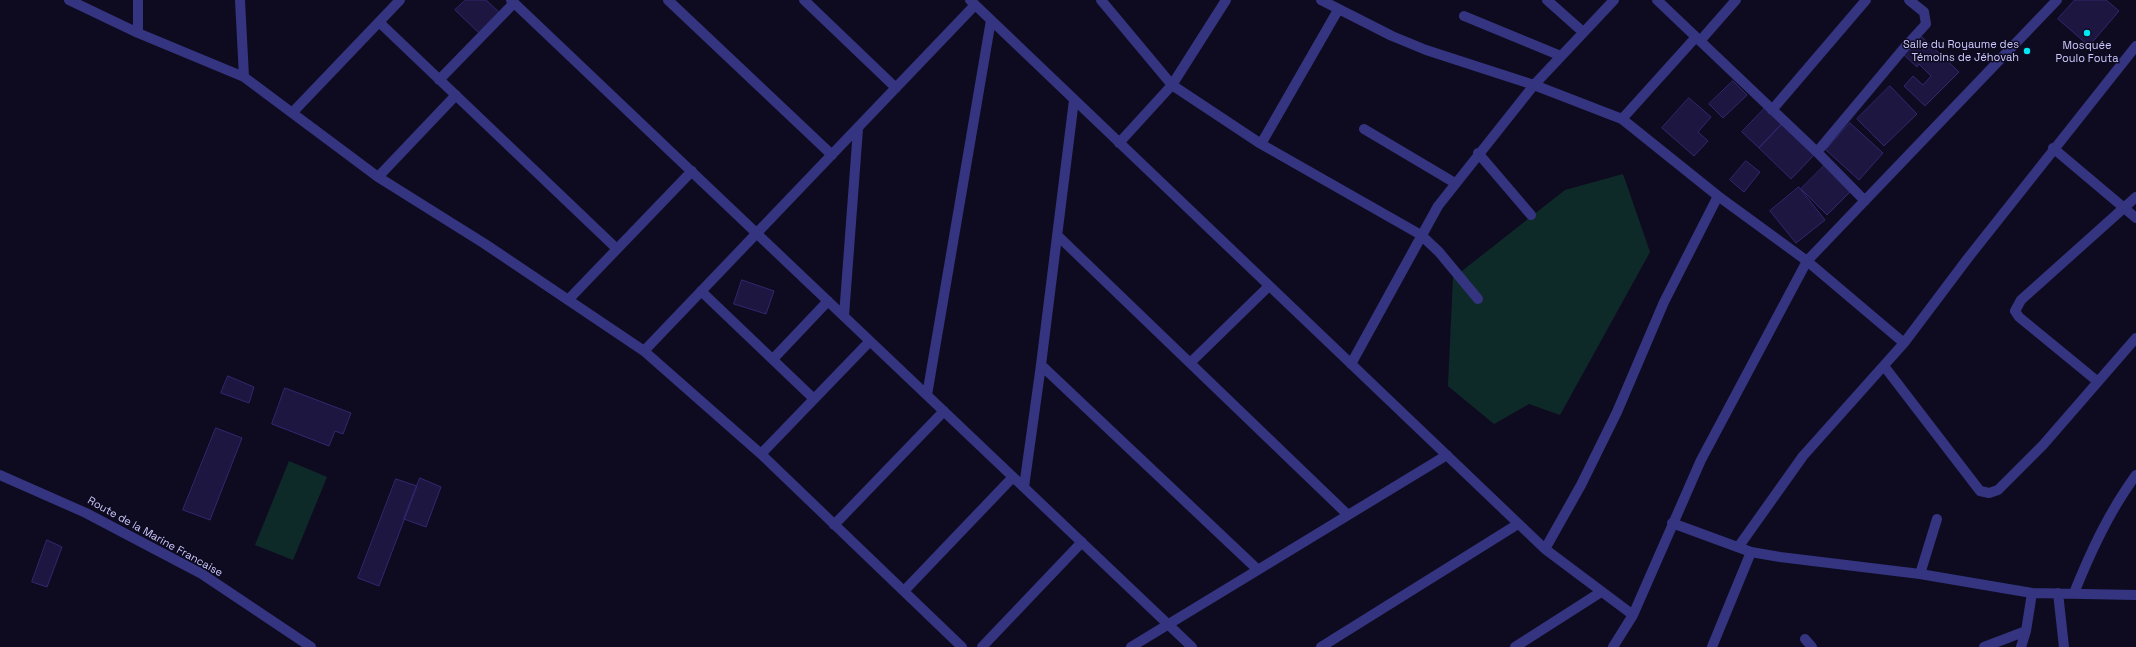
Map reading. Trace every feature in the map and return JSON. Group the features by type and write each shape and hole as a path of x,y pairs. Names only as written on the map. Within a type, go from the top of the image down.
{"street":[{"path":"69,0 138,33 244,77 378,177 485,244 644,351 761,454 962,647"},
{"path":"138,0 138,33"},
{"path":"240,0 244,77"},
{"path":"292,112 400,0"},
{"path":"668,0 832,155"},
{"path":"804,0 896,88"},
{"path":"1119,143 1172,85 1226,0"},
{"path":"1321,0 1338,10 1392,36 1419,47 1534,85 1622,119 1718,196 1807,262 1904,343"},
{"path":"1547,0 1584,32"},
{"path":"1351,364 1438,206 1478,153 1534,85 1614,0"},
{"path":"1657,0 1817,152 1865,201"},
{"path":"1622,119 1736,0"},
{"path":"1772,110 1866,0"},
{"path":"1817,152 1926,24 1924,12 1908,0"},
{"path":"1613,647 1633,615 1672,523 1701,460 1807,262 2057,0"},
{"path":"439,80 513,1 1192,647"},
{"path":"1104,1 1172,85 1261,144 1421,235 1439,252 1478,299"},
{"path":"644,351 832,155 858,130 973,3 1518,524 1545,549 1633,615"},
{"path":"1261,144 1338,10"},
{"path":"1464,16 1561,56"},
{"path":"927,395 991,20"},
{"path":"378,22 617,249"},
{"path":"1739,546 1803,456 1904,343 2054,148 2136,46"},
{"path":"378,177 456,96"},
{"path":"1024,487 1041,365 1074,100"},
{"path":"1364,129 1455,183"},
{"path":"844,316 858,130"},
{"path":"2054,148 2136,218"},
{"path":"1478,153 1531,215"},
{"path":"568,300 692,171"},
{"path":"1545,549 1581,485 1614,419 1664,302 1718,196"},
{"path":"2097,382 2019,317 2015,311 2021,300 2136,197"},
{"path":"1057,235 1348,515"},
{"path":"1190,363 1269,286"},
{"path":"701,291 814,399"},
{"path":"773,360 828,302"},
{"path":"1884,366 1980,491 1989,493 1998,490 2043,445 2136,338"},
{"path":"761,454 870,341"},
{"path":"1041,365 1257,569"},
{"path":"834,525 944,411"},
{"path":"1131,647 1257,569 1447,455"},
{"path":"2074,593 2094,543 2121,496 2136,475"},
{"name":"Route de la Marine Francaise","path":"0,476 86,513 202,574 311,647"},
{"path":"904,591 1013,477"},
{"path":"1920,574 1937,519"},
{"path":"1672,523 1739,546 1751,552 1843,566 1920,574 2032,593 2136,595"},
{"path":"1321,647 1518,524"},
{"path":"982,647 1082,542"},
{"path":"1712,647 1751,552"},
{"path":"1515,647 1601,592"},
{"path":"2021,647 2026,631 2032,593"},
{"path":"2058,593 2064,647"},
{"path":"1984,647 2026,631"},
{"path":"1805,639 1812,647"}],"green space":[{"path":"1623,174 1650,252 1560,415 1529,404 1494,424 1448,386 1453,278 1565,190"},
{"path":"289,461 327,477 293,560 255,545"}],"building":[{"path":"466,0 486,0 499,12 479,33 455,10"},
{"name":"Mosquée Poulo Fouta","path":"2075,0 2106,0 2119,11 2089,46 2058,19"},
{"path":"1922,37 1959,72 1925,106 1904,86 1913,76 1923,85 1931,76 1919,64 1917,67 1904,55"},
{"path":"1733,81 1747,95 1723,118 1709,104"},
{"path":"1890,86 1917,114 1884,146 1857,119"},
{"path":"1689,98 1711,117 1698,132 1708,141 1694,156 1662,128"},
{"path":"1765,108 1782,124 1759,148 1742,132"},
{"path":"1850,123 1883,153 1859,180 1826,150"},
{"path":"1782,124 1814,155 1791,179 1759,148"},
{"path":"1746,161 1760,172 1744,192 1730,180"},
{"path":"1825,165 1851,191 1827,215 1801,189"},
{"path":"1799,187 1825,220 1796,243 1770,211"},
{"path":"742,280 774,291 766,314 734,304"},
{"path":"228,376 254,387 249,403 221,393"},
{"path":"285,388 351,413 343,434 335,431 329,446 272,424"},
{"path":"216,428 242,438 210,520 183,510"},
{"path":"420,478 441,487 426,527 404,519"},
{"path":"396,479 417,486 379,586 358,578"},
{"path":"47,540 62,547 47,587 32,582"}],"place":[{"name":"Mosquée Poulo Fouta","path":"2087,33"},
{"name":"Salle du Royaume des Témoins de Jéhovah","path":"2027,51"}]}
